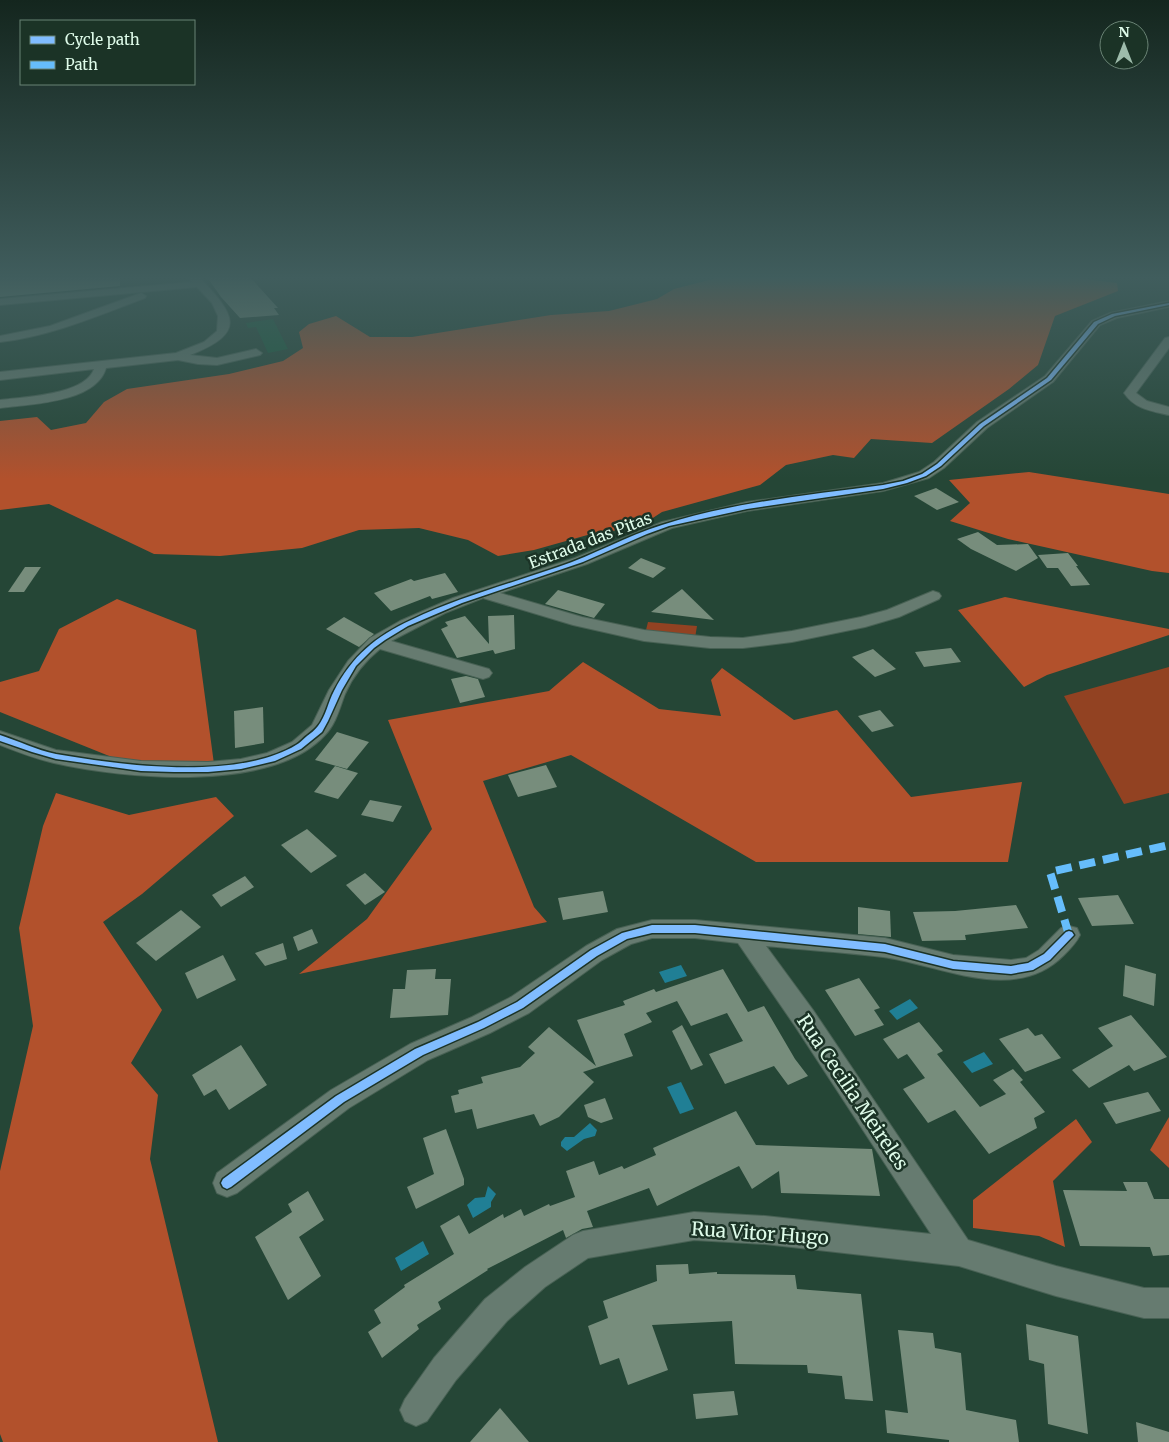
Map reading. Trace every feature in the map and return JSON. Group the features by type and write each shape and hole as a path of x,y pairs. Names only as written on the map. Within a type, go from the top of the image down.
{"street":[{"path":"0,376 178,356 206,344"},
{"name":"Estrada das Pitas","path":"0,738 48,755 144,769 218,768 253,764 288,753 309,740 321,728 348,670 362,654 376,642 423,616 484,593 582,561 633,536 667,525 750,506 883,487 924,475 939,465 982,425 1049,379 1078,344"},
{"path":"1166,344 1130,393 1142,403 1169,411"},
{"path":"178,356 202,363 213,363 256,354"},
{"path":"0,404 74,391 92,382 99,374 101,365"},
{"path":"484,593 551,615 629,633 673,640 734,643 769,640 849,626 884,616 933,596"},
{"path":"376,642 482,673"},
{"path":"227,1183 340,1099 419,1052 481,1025 520,1005 594,953 625,936 652,929 695,929 886,948 953,966 1011,970 1030,967 1047,957 1070,935"},
{"name":"Rua Cecilia Meireles","path":"745,935 804,1018 959,1252"},
{"name":"Rua Vitor Hugo","path":"416,1410 445,1369 496,1310 535,1277 583,1245 694,1226 765,1230 959,1252 1056,1281 1144,1303 1169,1303"}],"shaded area":[{"path":"264,344 286,344 288,349 268,353"},
{"path":"302,344 1045,344 1038,365 1009,389 932,443 871,439 854,458 833,455 786,465 760,485 662,512 639,527 591,534 534,550 498,556 468,540 419,528 359,530 302,548 220,556 154,554 49,504 0,510 0,421 37,417 51,430 86,423 104,402 127,389 229,374 283,361 303,348"},
{"path":"1029,472 1169,494 1169,573 1152,571 1008,539 950,521 970,503 949,480"},
{"path":"1005,597 1169,629 1169,635 1047,675 1024,687 958,610"},
{"path":"117,599 196,630 214,764 124,762 0,712 0,682 39,671 59,629"},
{"path":"648,622 697,626 695,638 645,634"},
{"path":"583,662 659,709 721,716 711,680 722,668 794,720 837,710 911,797 1022,782 1008,862 756,862 571,755 483,781 534,907 547,922 299,974 367,919 432,829 388,720 549,691"},
{"path":"1169,667 1169,793 1124,804 1064,696"},
{"path":"56,793 129,815 216,797 234,816 142,894 103,922 162,1010 131,1063 158,1095 150,1159 218,1442 3,1442 0,1434 0,1171 33,1026 19,928 43,826"},
{"path":"1169,1117 1169,1168 1150,1150"},
{"path":"1076,1119 1092,1142 1053,1181 1065,1247 1039,1236 973,1228 973,1200"}],"water":[{"path":"681,965 687,976 665,983 659,972"},
{"path":"910,999 918,1008 897,1020 889,1011"},
{"path":"984,1052 993,1064 972,1073 963,1062"},
{"path":"681,1082 694,1109 680,1114 667,1087"},
{"path":"590,1123 597,1130 595,1136 584,1139 567,1151 561,1146 561,1142 565,1137 574,1137"},
{"path":"488,1186 496,1194 491,1202 491,1207 473,1218 467,1205 475,1198 485,1197"},
{"path":"423,1241 429,1254 401,1271 395,1258"}],"building":[{"path":"936,488 959,502 937,510 914,496"},
{"path":"978,532 997,545 1028,544 1038,558 1016,571 971,549 957,539"},
{"path":"1068,553 1090,585 1071,586 1058,568 1047,568 1038,555"},
{"path":"641,558 666,568 653,578 628,568"},
{"path":"25,567 41,567 24,592 8,592"},
{"path":"445,573 458,592 432,599 430,596 391,611 374,593 411,579 414,581"},
{"path":"682,589 714,620 651,612"},
{"path":"558,590 605,604 594,618 545,604"},
{"path":"514,615 515,649 495,654 493,650 457,658 441,629 448,626 445,622 465,616 489,644 488,616"},
{"path":"344,617 374,634 359,647 326,629"},
{"path":"951,648 961,662 924,667 915,652"},
{"path":"873,649 896,669 875,677 852,657"},
{"path":"466,676 478,679 485,697 460,703 451,679"},
{"path":"263,707 264,743 235,748 234,711"},
{"path":"880,710 894,726 872,732 858,716"},
{"path":"337,732 369,742 347,769 315,760"},
{"path":"546,765 557,787 518,797 508,775"},
{"path":"335,766 358,773 338,799 314,792"},
{"path":"370,800 402,806 393,822 361,815"},
{"path":"307,829 337,856 311,873 281,845"},
{"path":"365,873 385,892 365,905 346,885"},
{"path":"245,876 254,887 221,907 212,895"},
{"path":"603,891 608,912 563,920 558,898"},
{"path":"1118,895 1134,924 1092,926 1078,898"},
{"path":"1016,905 1028,928 965,935 966,940 922,941 913,912 955,911"},
{"path":"858,907 890,911 891,937 858,934"},
{"path":"181,910 201,927 156,961 136,943"},
{"path":"312,929 318,943 298,951 293,937"},
{"path":"283,943 287,959 265,966 255,953"},
{"path":"223,955 236,980 197,999 185,973"},
{"path":"1125,965 1156,974 1154,1006 1123,996"},
{"path":"436,969 435,979 451,979 448,1015 390,1018 393,989 405,989 407,970"},
{"path":"723,969 748,1012 764,1006 795,1059 808,1076 788,1085 774,1066 725,1084 709,1054 743,1041 727,1013 691,1026 677,1001 646,1013 652,1022 624,1034 633,1056 583,1072 594,1082 559,1117 540,1126 534,1114 477,1129 472,1109 455,1113 451,1096 459,1094 458,1090 483,1083 481,1077 520,1067 535,1053 528,1047 549,1027 596,1066 577,1020 625,1005 623,1001 654,989 656,992"},
{"path":"859,978 880,1008 874,1010 884,1025 855,1036 825,990"},
{"path":"1131,1015 1167,1057 1134,1071 1129,1065 1089,1088 1072,1070 1113,1046 1098,1028"},
{"path":"919,1022 943,1051 937,1054 980,1107 1006,1094 993,1080 1013,1069 1023,1080 1020,1082 1045,1112 1034,1118 1037,1128 989,1154 955,1110 928,1123 903,1089 925,1078 907,1054 898,1059 883,1039"},
{"path":"682,1025 703,1065 691,1070 672,1031"},
{"path":"1028,1028 1035,1036 1042,1034 1061,1058 1025,1072 999,1039"},
{"path":"241,1045 267,1085 229,1110 216,1089 204,1096 192,1075"},
{"path":"1148,1092 1161,1111 1116,1124 1103,1103"},
{"path":"605,1098 613,1119 601,1123 588,1117 584,1105"},
{"path":"736,1111 756,1145 872,1149 880,1196 781,1193 779,1171 752,1189 739,1166 657,1206 649,1188 587,1211 593,1227 582,1229 566,1238 563,1230 487,1269 438,1302 441,1309 417,1325 419,1329 382,1358 368,1332 381,1323 374,1310 405,1287 404,1285 454,1254 440,1226 459,1215 469,1234 503,1214 504,1218 521,1209 524,1216 549,1204 550,1206 575,1197 566,1171 594,1161 599,1175 622,1166 624,1169 656,1155 653,1148"},
{"path":"446,1129 464,1179 464,1185 416,1209 407,1187 434,1174 423,1138"},
{"path":"1123,1182 1147,1182 1154,1199 1169,1199 1169,1255 1153,1256 1150,1247 1080,1246 1063,1190 1127,1191"},
{"path":"308,1191 324,1220 299,1237 321,1276 288,1300 255,1237 292,1212 288,1204"},
{"path":"688,1264 689,1274 717,1272 717,1274 795,1275 797,1289 861,1294 873,1401 845,1399 842,1376 808,1373 807,1365 735,1364 732,1321 652,1325 668,1370 628,1385 619,1358 600,1365 588,1326 608,1318 603,1301 657,1281 656,1265"},
{"path":"1026,1324 1078,1336 1088,1434 1048,1424 1044,1364 1029,1360"},
{"path":"898,1330 933,1333 935,1348 961,1353 966,1410 1016,1420 1019,1442 949,1442 949,1440 887,1433 885,1410 908,1413"},
{"path":"734,1391 738,1415 696,1419 693,1394"},
{"path":"500,1408 529,1442 470,1442"},
{"path":"1136,1422 1169,1432 1169,1442 1138,1442"}],"marked path":[{"path":"1069,935 1050,872 1169,845"}],"cycle path":[{"path":"0,738 35,751 56,756 141,768 174,770 208,769 241,766 272,759 299,747 319,730 338,690 354,665 372,646 394,631 459,601 581,561 667,525 747,507 883,487 924,475 939,465 982,425 1049,379 1078,344"},
{"path":"227,1183 340,1099 419,1052 481,1025 520,1005 594,953 625,936 652,929 695,929 885,948 953,965 1011,970 1030,967 1047,957 1069,935"}]}
